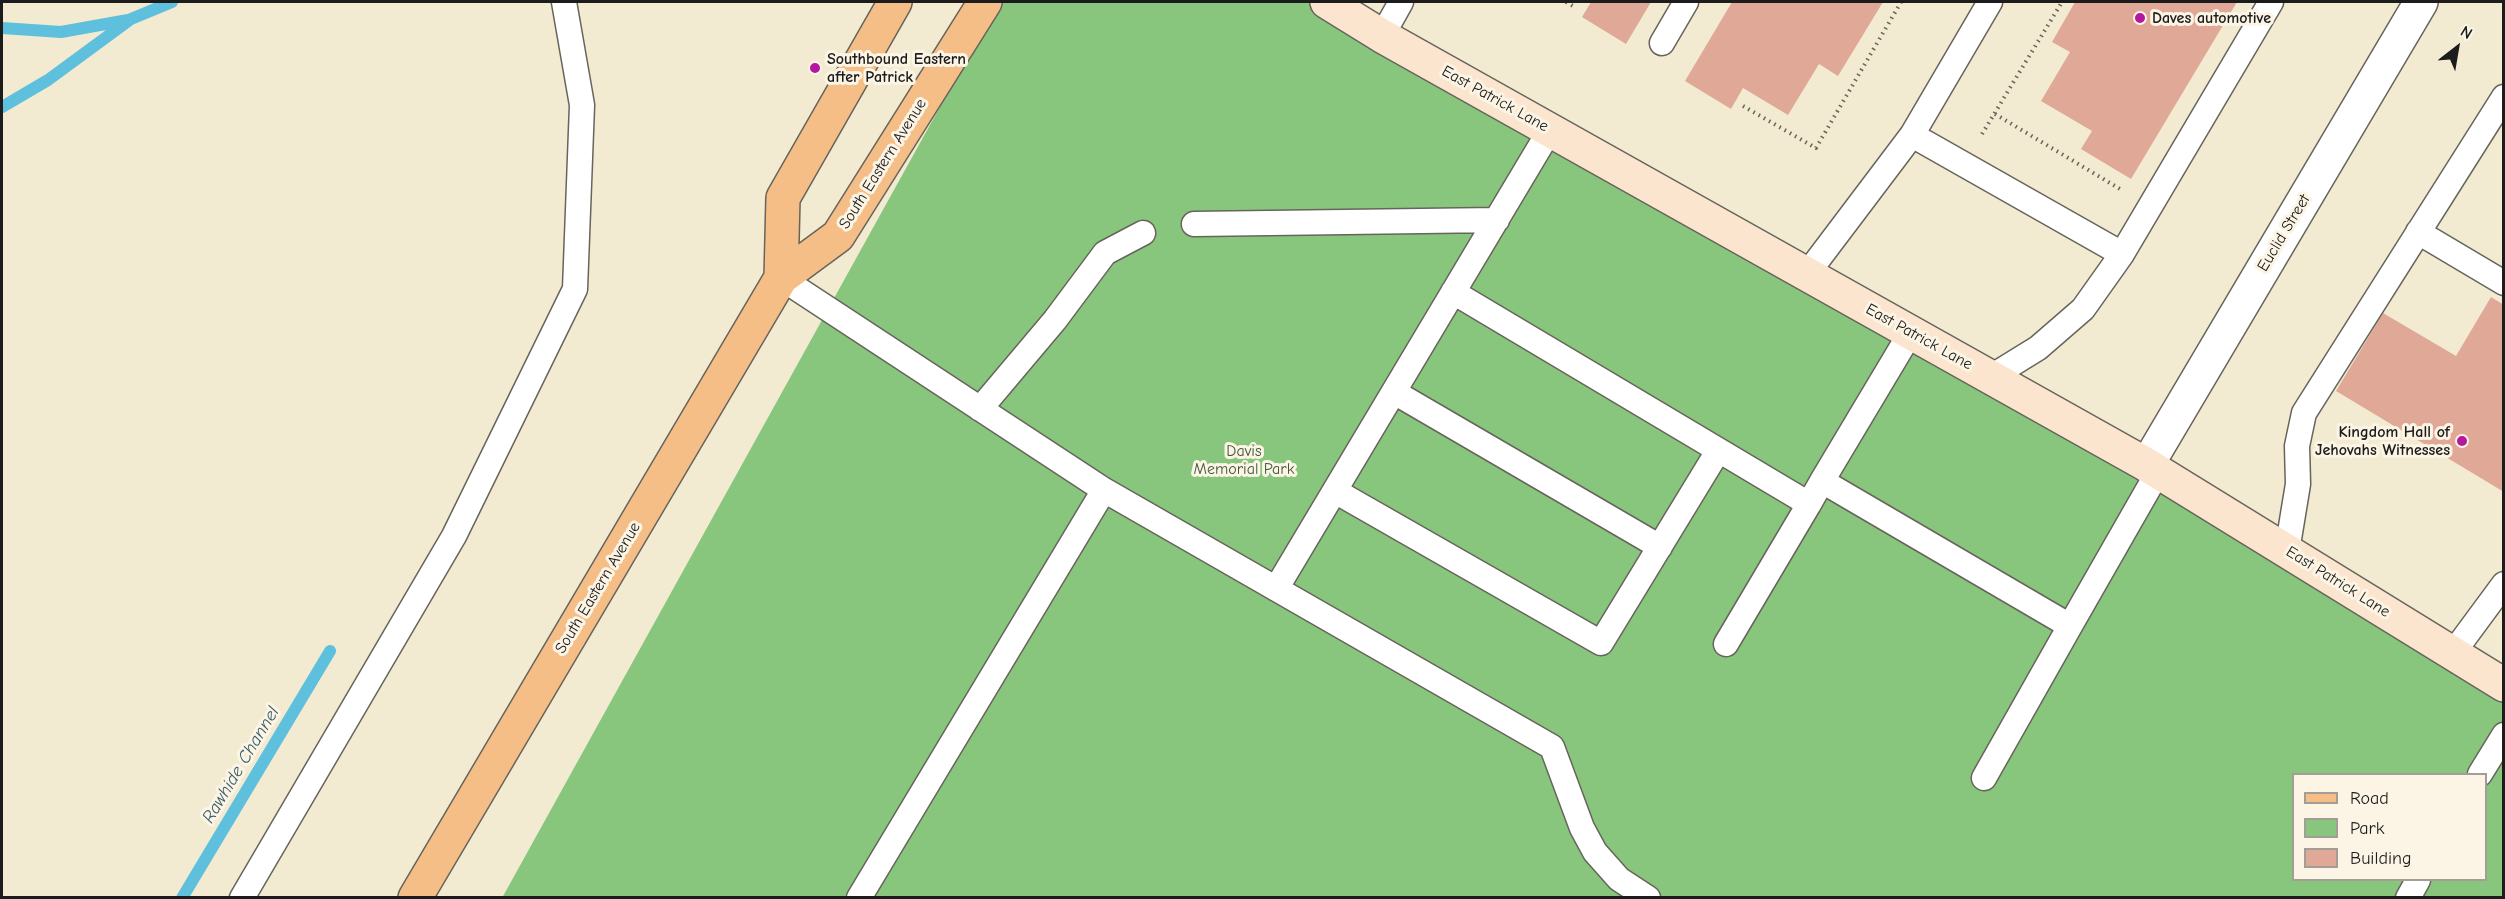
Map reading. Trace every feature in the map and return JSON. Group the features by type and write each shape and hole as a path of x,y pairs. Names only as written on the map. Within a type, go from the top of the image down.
{"main road":[{"name":"South Eastern Avenue","path":"781,278 783,198 894,2"},
{"name":"South Eastern Avenue","path":"415,897 781,278 838,236 985,2"},
{"name":"East Patrick Lane","path":"1327,2 1382,36 2153,469 2504,685"}],"street":[{"name":"Euclid Street","path":"2153,469 2421,2"}],"lane":[{"path":"242,897 454,536 575,289 582,105 564,2"},
{"path":"1382,36 1401,2"},
{"path":"1662,43 1686,2"},
{"path":"1807,274 1912,135 1990,2"},
{"path":"1991,377 2038,348 2083,309 2122,254 2271,2"},
{"path":"2287,551 2298,484 2297,446 2304,413 2418,232 2495,130 2504,97"},
{"path":"1276,589 1550,130"},
{"path":"1912,135 2122,254"},
{"path":"1194,224 1497,220"},
{"path":"2418,232 2504,283"},
{"path":"980,409 1055,320 1105,253 1143,233"},
{"path":"781,278 1104,490 1552,747 1582,828 1595,852 1619,879 1648,897"},
{"path":"1453,292 1809,504"},
{"path":"1726,644 1911,332"},
{"path":"1394,392 1660,547"},
{"path":"1335,491 1601,643 1718,451"},
{"path":"1984,778 2070,626 2153,469"},
{"path":"1821,481 2070,626"},
{"path":"860,897 1104,490"},
{"path":"2453,653 2504,584"},
{"path":"2481,773 2504,735"},
{"path":"2408,897 2417,881"}],"path":[{"path":"1566,2 1573,6"},
{"path":"1743,106 1816,148 1901,2"},
{"path":"1964,164 2062,2"},
{"path":"1995,114 2150,207"}],"green space":[{"name":"Davis Memorial Park","path":"998,2 1327,2 2503,685 2502,897 502,898"}],"building":[{"path":"1591,2 1651,2 1626,44 1582,17"},
{"path":"1732,2 1883,2 1838,76 1819,64 1788,115 1743,88 1731,109 1685,81"},
{"path":"2075,2 2237,2 2131,179 2081,149 2092,131 2041,101 2070,52 2052,42"},
{"name":"Kingdom Hall of Jehovahs Witnesses","path":"2491,297 2504,305 2504,492 2336,391 2383,313 2456,356"}],"waterway":[{"path":"2,107 48,80 131,19 172,2"},
{"path":"2,28 61,32 128,20"},
{"name":"Rawhide Channel","path":"182,898 330,651"}],"place":[{"name":"Daves automotive","path":"2140,18"},
{"name":"Southbound Eastern after Patrick","path":"815,68"},
{"name":"Kingdom Hall of Jehovahs Witnesses","path":"2462,441"}]}
